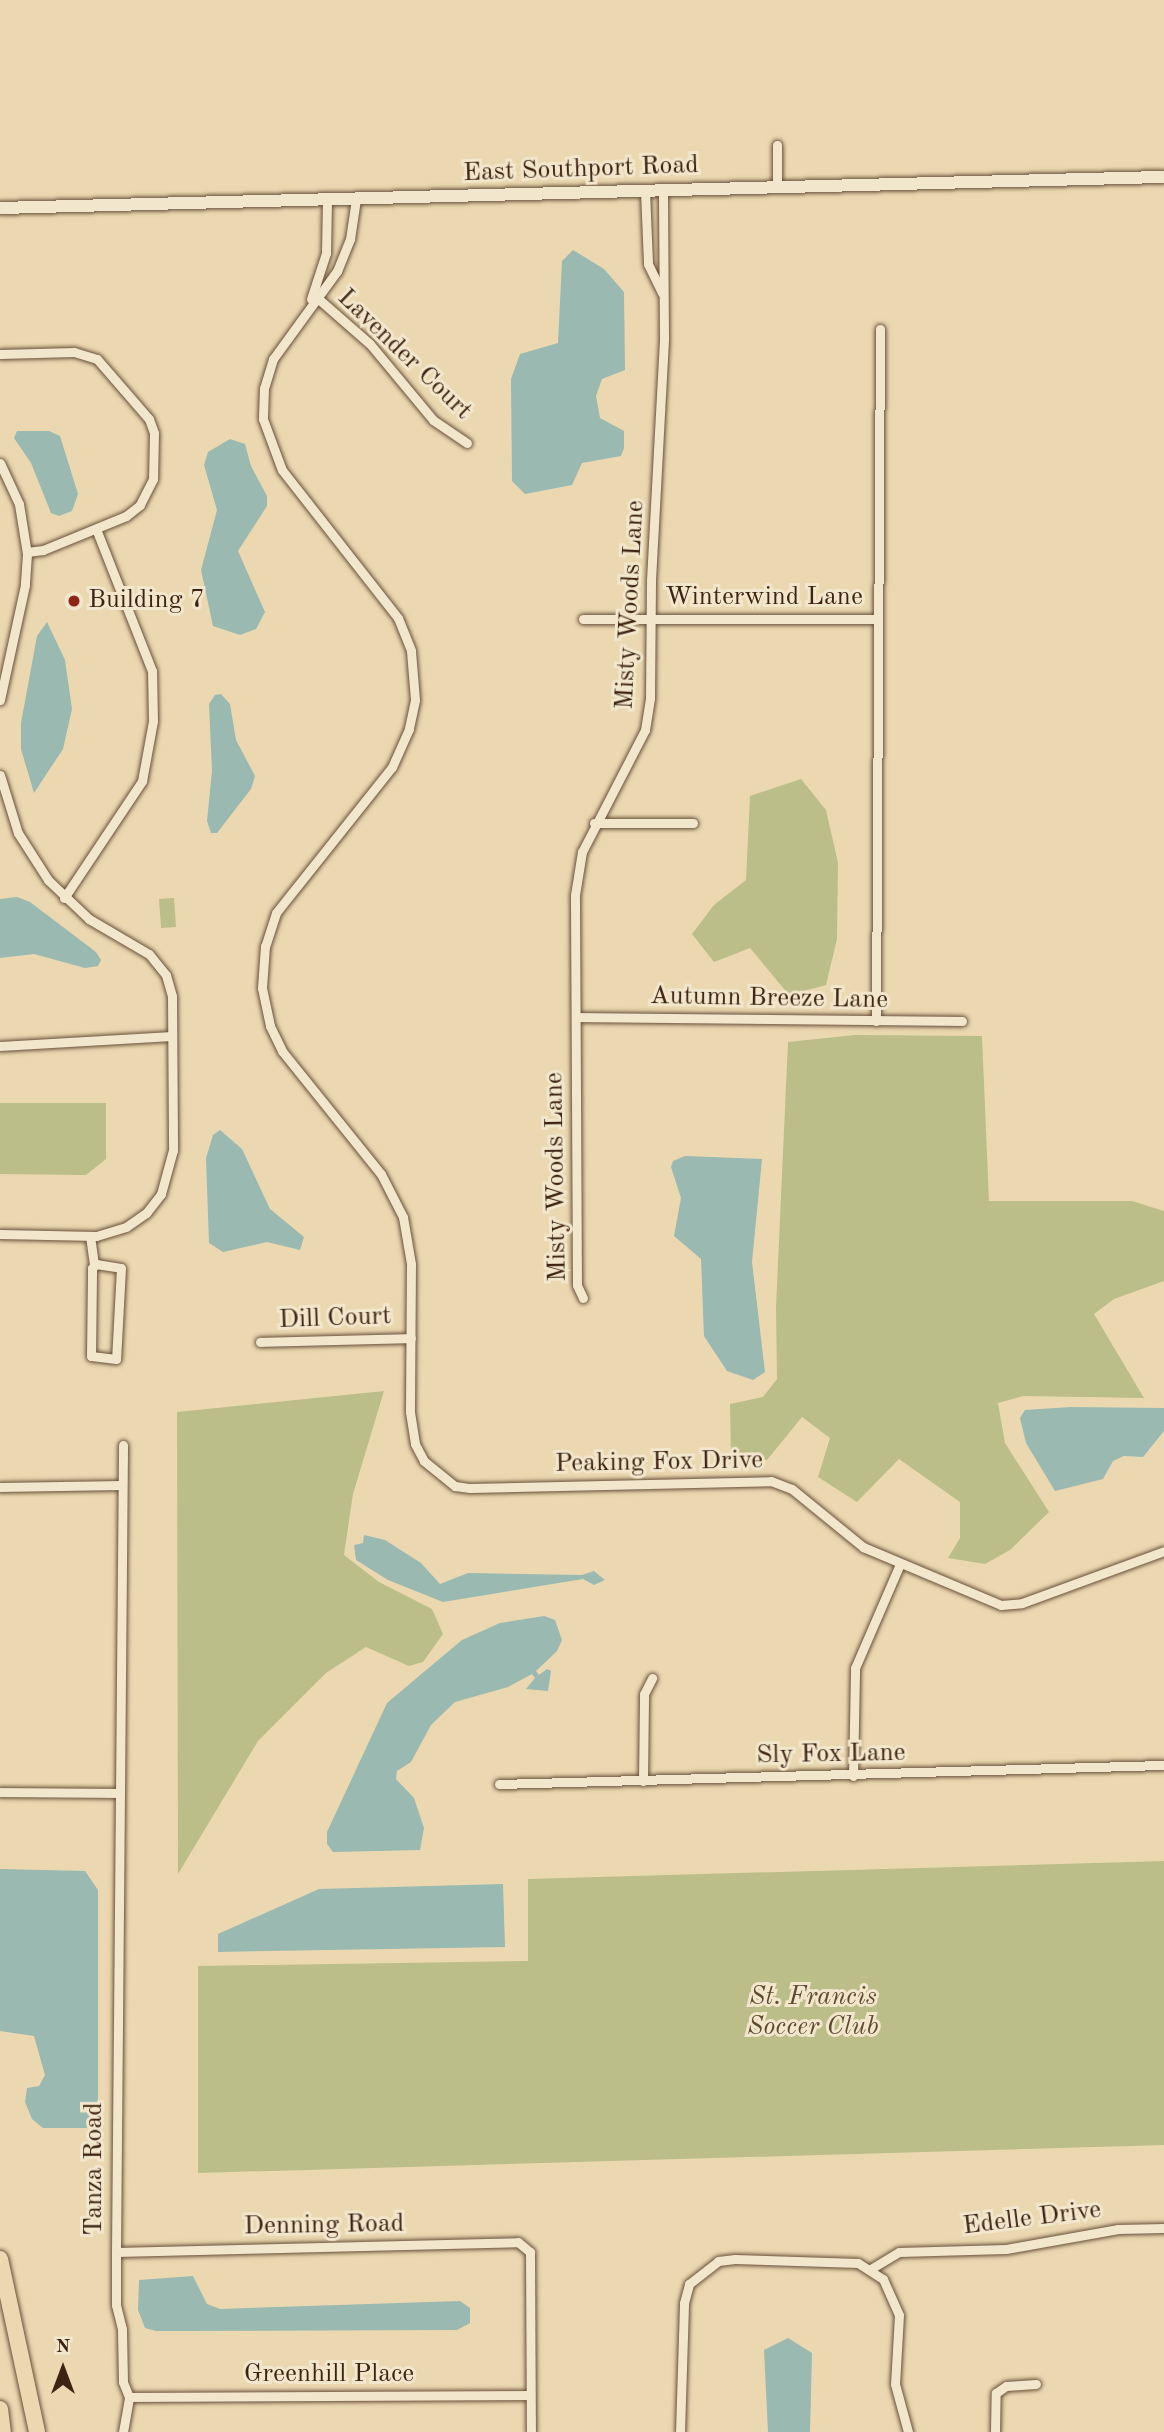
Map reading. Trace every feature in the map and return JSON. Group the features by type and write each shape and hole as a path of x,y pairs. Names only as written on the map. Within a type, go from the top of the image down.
{"highway":[{"path":"0,2259 37,2432"},
{"path":"0,2409 4,2432"}],"main road":[{"name":"East Southport Road","path":"0,208 1164,177"}],"street":[{"path":"777,145 777,187"},
{"name":"Misty Woods Lane","path":"583,1298 577,1285 575,895 582,852 594,823 645,730 664,298 663,190"},
{"path":"645,191 648,264 664,298"},
{"path":"316,297 326,253 327,199"},
{"path":"316,297 346,252 356,199"},
{"name":"Peaking Fox Drive","path":"316,297 278,349 267,373 262,411 267,438 288,478 394,610 411,651 415,700 409,729 392,767 276,913 265,946 262,988 270,1026 286,1057 381,1174 401,1211 411,1251 410,1412 415,1444 424,1461 455,1486 771,1481 792,1489 863,1547 1001,1605 1022,1603 1164,1551"},
{"name":"Lavender Court","path":"316,297 370,344 433,420 467,443"},
{"path":"876,1021 880,329"},
{"path":"0,354 74,352 94,357 149,419 154,433 154,473 146,498 130,514 43,550 27,552"},
{"path":"0,463 19,504 27,552 25,585 0,700"},
{"path":"64,898 142,781 153,721 152,671 96,528"},
{"name":"Winterwind Lane","path":"583,619 877,620"},
{"path":"0,775 4,811 27,850 64,898 158,962 171,989 173,1036 169,1174 157,1201 131,1224 90,1236 0,1234"},
{"path":"594,823 693,823"},
{"name":"Autumn Breeze Lane","path":"576,1017 962,1021"},
{"path":"0,1046 173,1036"},
{"path":"90,1236 94,1265 91,1356 116,1359 120,1266 94,1265"},
{"name":"Dill Court","path":"260,1342 411,1338"},
{"name":"Tanza Road","path":"123,1445 116,2252 116,2305 122,2329 123,2382 129,2397 123,2432"},
{"path":"0,1487 122,1485"},
{"path":"853,1776 855,1668 900,1564"},
{"path":"643,1781 644,1694 652,1678"},
{"name":"Sly Fox Lane","path":"499,1784 853,1776 1164,1765"},
{"path":"0,1792 119,1793"},
{"name":"Edelle Drive","path":"869,2270 899,2252 1006,2249 1118,2229 1164,2228"},
{"name":"Denning Road","path":"116,2252 518,2242 530,2252 530,2395"},
{"path":"680,2432 684,2303 689,2284 718,2261 736,2259 858,2263 883,2279 894,2298 899,2315 895,2384 908,2432"},
{"path":"995,2432 996,2393 1006,2386 1036,2384"},
{"path":"530,2395 531,2432"},
{"name":"Greenhill Place","path":"129,2397 530,2395"}],"green space":[{"path":"801,779 826,810 838,863 837,939 826,985 789,995 750,948 714,962 692,934 714,905 746,880 750,796"},
{"path":"174,898 176,927 161,928 159,899"},
{"path":"855,1035 982,1036 989,1201 1132,1201 1164,1211 1164,1281 1114,1299 1094,1314 1144,1398 1023,1396 998,1403 1005,1443 1049,1512 1010,1550 985,1564 948,1558 960,1538 960,1502 899,1459 857,1502 818,1477 830,1438 802,1417 767,1460 731,1458 730,1404 763,1397 777,1379 776,1307 788,1042"},
{"path":"0,1103 106,1103 106,1159 86,1175 0,1174"},
{"path":"384,1391 353,1494 344,1555 379,1582 432,1609 443,1634 423,1662 409,1666 366,1647 326,1673 258,1741 178,1874 177,1412"},
{"name":"St. Francis Soccer Club","path":"1164,1861 1164,2145 198,2173 198,1966 528,1961 528,1879"}],"water":[{"path":"573,250 604,269 624,292 625,370 602,379 596,396 600,418 624,431 624,448 621,456 582,463 572,485 525,494 512,481 511,379 520,354 558,343 562,261"},
{"path":"17,431 49,431 60,436 78,494 72,511 59,516 51,513 31,463 14,438"},
{"path":"230,439 245,444 251,466 267,496 267,506 238,551 265,612 256,629 240,635 213,626 201,570 217,510 204,465 208,452"},
{"path":"47,622 65,660 72,709 63,749 34,793 21,749 21,723 37,636"},
{"path":"221,694 230,704 236,740 255,776 251,789 217,833 211,833 207,821 212,771 209,704 215,695"},
{"path":"17,897 30,902 96,952 101,960 98,966 85,968 34,954 0,958 0,899"},
{"path":"220,1130 242,1149 270,1209 304,1237 300,1250 267,1242 223,1252 209,1243 206,1158 213,1135"},
{"path":"685,1156 762,1159 752,1262 765,1372 753,1380 727,1371 704,1336 701,1259 674,1236 681,1198 671,1167 673,1161"},
{"path":"1071,1407 1164,1408 1164,1431 1143,1457 1124,1456 1113,1461 1103,1479 1055,1491 1026,1443 1020,1418 1025,1410"},
{"path":"364,1535 385,1540 421,1563 440,1584 468,1573 582,1575 594,1571 605,1580 594,1585 583,1579 443,1602 388,1580 356,1560 354,1545 363,1543"},
{"path":"544,1616 555,1620 562,1640 557,1651 536,1671 539,1675 547,1669 551,1671 548,1691 526,1689 535,1678 532,1674 508,1687 455,1702 431,1725 411,1762 397,1771 396,1779 414,1798 424,1828 420,1850 333,1852 327,1844 327,1832 387,1703 462,1640 500,1623"},
{"path":"0,1869 85,1871 98,1890 98,2120 86,2128 43,2128 32,2119 25,2102 27,2088 39,2086 45,2075 34,2036 0,2031"},
{"path":"503,1884 505,1947 218,1952 218,1934 319,1889"},
{"path":"193,2276 207,2304 220,2309 460,2301 470,2308 470,2323 457,2330 156,2331 145,2328 138,2310 139,2280"},
{"path":"788,2338 812,2353 810,2432 768,2432 764,2350"}],"place":[{"name":"Building 7","path":"74,601"}]}
